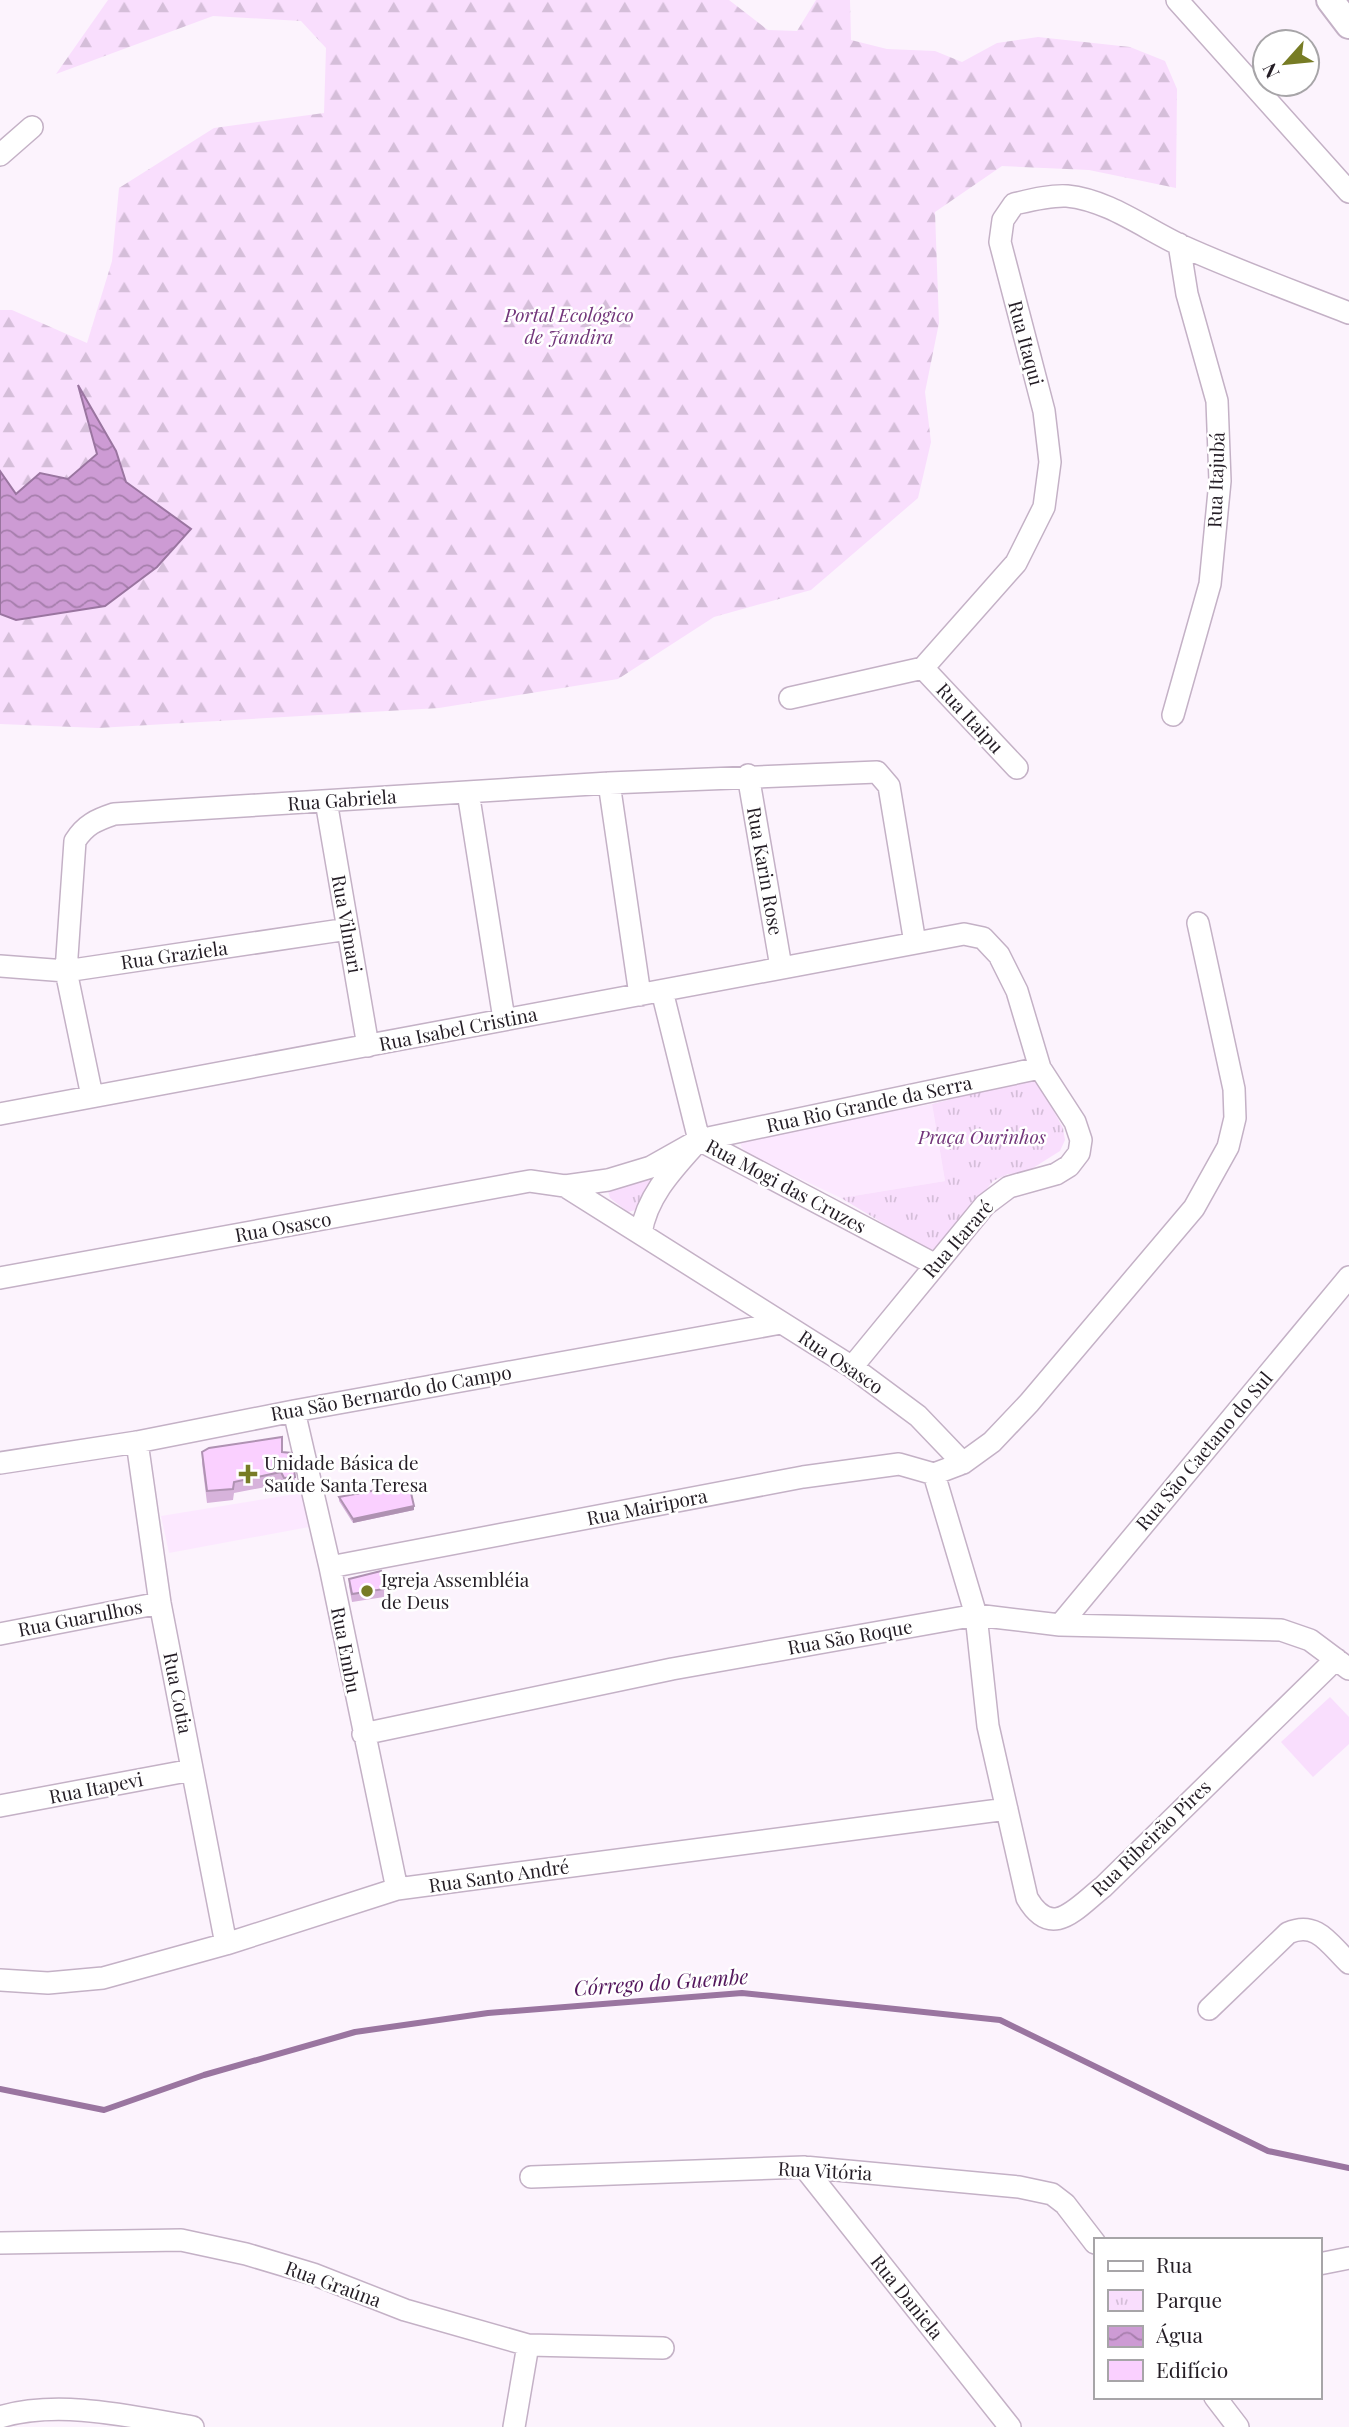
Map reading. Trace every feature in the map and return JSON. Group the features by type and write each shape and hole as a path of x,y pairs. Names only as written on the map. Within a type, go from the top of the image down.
{"main road":[{"path":"1330,0 1349,25"}],"street":[{"path":"1177,0 1349,192"},
{"path":"0,155 32,127"},
{"name":"Rua Itaqui","path":"923,668 1016,564 1044,507 1050,462 1044,411 1000,242 1003,220 1014,204 1067,196 1105,207 1140,222 1179,244 1349,313"},
{"name":"Rua Itajubá","path":"1173,715 1210,584 1220,481 1217,401 1187,294 1179,244"},
{"path":"790,698 923,668"},
{"name":"Rua Itaipu","path":"923,668 1017,768"},
{"name":"Rua Gabriela","path":"92,1096 66,971 75,841 83,828 114,814 748,775 877,772 889,786 915,943"},
{"name":"Rua Karin Rose","path":"748,775 781,967"},
{"path":"609,783 640,995"},
{"path":"468,792 504,1019"},
{"name":"Rua Vilmari","path":"326,801 368,1046"},
{"path":"934,1474 963,1462 992,1442 1029,1403 1194,1208 1228,1147 1235,1118 1234,1089 1198,923"},
{"name":"Rua Graziela","path":"0,966 66,971 348,929"},
{"name":"Rua Isabel Cristina","path":"0,1114 964,934 983,938 999,955 1017,990 1040,1068"},
{"path":"662,991 699,1140"},
{"name":"Rua Rio Grande da Serra","path":"699,1140 1040,1068"},
{"name":"Rua Itararé","path":"852,1367 985,1205 1009,1187 1056,1174 1069,1166 1079,1153 1081,1140 1074,1122 1040,1068"},
{"name":"Rua Osasco","path":"0,1278 530,1181 565,1186 608,1180 651,1167 699,1140"},
{"name":"Rua Mogi das Cruzes","path":"641,1233 644,1214 652,1198 699,1140 934,1264"},
{"name":"Rua Osasco","path":"565,1186 852,1367 918,1416 963,1462"},
{"name":"Rua São Caetano do Sul","path":"1060,1625 1349,1277"},
{"name":"Rua São Bernardo do Campo","path":"0,1463 137,1442 782,1323"},
{"name":"Rua Embu","path":"294,1411 330,1567 397,1889"},
{"name":"Rua Cotia","path":"137,1442 160,1603 226,1944"},
{"name":"Rua Mairipora","path":"330,1567 803,1477 899,1464 934,1474"},
{"name":"Rua Ribeirão Pires","path":"934,1474 976,1615 988,1726 1027,1898 1043,1918 1060,1919 1103,1887 1343,1664"},
{"name":"Rua Guarulhos","path":"0,1634 160,1603"},
{"name":"Rua São Roque","path":"363,1734 672,1669 976,1615 1060,1625 1281,1630 1310,1640 1343,1664"},
{"name":"Rua Itapevi","path":"0,1806 192,1770"},
{"name":"Rua Santo André","path":"0,1980 48,1983 103,1978 226,1944 397,1889 1007,1809"},
{"path":"1209,2008 1288,1933 1307,1927 1317,1932 1349,1964"},
{"name":"Rua Vitória","path":"531,2177 804,2167 1019,2188 1052,2194 1065,2204 1094,2242"},
{"name":"Rua Daniela","path":"804,2167 1010,2427"},
{"name":"Rua Graúna","path":"0,2243 181,2240 260,2258 313,2274 405,2310 528,2345 663,2348"},
{"path":"1321,2264 1349,2258"},
{"path":"514,2427 528,2345"},
{"path":"1217,2399 1238,2427"},
{"path":"0,2417 37,2409 114,2414 193,2427"}],"shaded area":[{"path":"932,1104 945,1181 841,1198 746,1153 741,1146 745,1139"},
{"path":"302,1493 309,1527 169,1553 161,1516"}],"green space":[{"name":"Portal Ecológico de Jandira","path":"108,0 729,0 768,30 797,31 816,0 850,0 851,40 887,49 935,51 962,62 997,43 1038,37 1130,47 1165,61 1177,89 1176,188 1089,170 1002,166 935,212 939,323 925,392 931,442 918,498 811,590 714,617 618,679 439,708 98,728 0,724 0,310 12,310 87,343 112,261 119,188 214,128 324,113 326,48 301,21 213,16 56,74"},
{"name":"Praça Ourinhos","path":"1031,1079 1040,1086 1063,1128 1065,1140 1060,1151 1025,1173 1008,1174 993,1181 944,1243 934,1250 926,1249 841,1198 945,1181 932,1104"},
{"path":"657,1169 660,1174 639,1209 628,1212 610,1198 608,1191"},
{"path":"1330,1697 1349,1717 1349,1744 1313,1777 1281,1742"}],"water":[{"path":"78,385 116,451 126,482 191,529 157,567 105,606 16,620 0,614 0,471 16,494 40,473 68,479 97,454"}],"building":[{"name":"Unidade Básica de Saúde Santa Teresa","path":"282,1437 282,1452 292,1453 295,1477 284,1478 281,1472 234,1482 233,1489 207,1491 202,1452 209,1448"},
{"path":"409,1484 414,1506 353,1519 339,1497"},
{"path":"381,1571 384,1589 352,1594 349,1579"}],"waterway":[{"name":"Córrego do Guembe","path":"0,2089 104,2110 204,2075 355,2032 488,2013 742,1993 1000,2020 1268,2151 1349,2168"}],"place":[{"name":"Unidade Básica de Saúde Santa Teresa","path":"248,1474"},
{"name":"Igreja Assembléia de Deus","path":"367,1591"}]}
